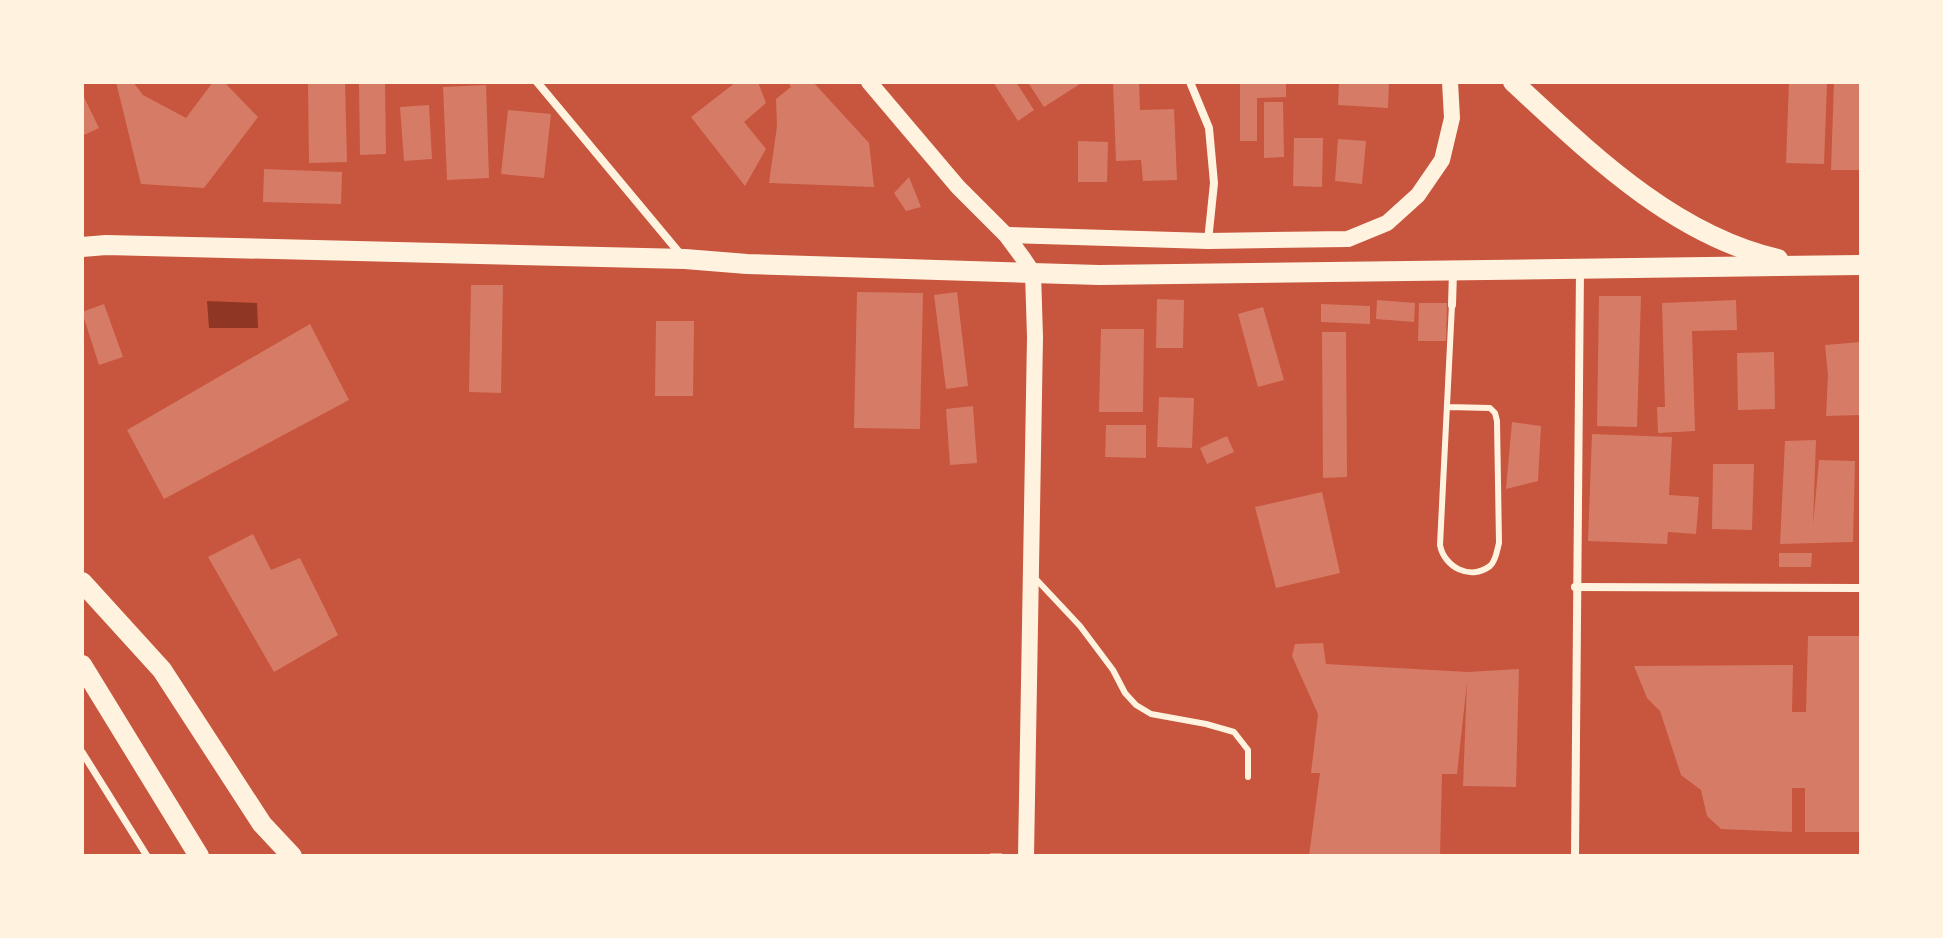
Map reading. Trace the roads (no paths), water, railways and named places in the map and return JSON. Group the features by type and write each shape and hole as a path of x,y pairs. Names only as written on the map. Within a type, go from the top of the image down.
{"main road":[{"path":"869,82 958,187 1006,235 1033,273 1035,337 1026,856"},
{"path":"1006,235 1208,241 1348,239 1387,223 1418,195 1442,160 1452,118 1450,82"},
{"path":"1513,82 1586,150 1647,197 1747,252 1810,266"},
{"path":"82,247 106,245 685,259 747,264 1099,275 1861,265"},
{"path":"82,582 162,670 262,824 292,856"},
{"path":"82,665 199,856"}],"street":[{"path":"537,82 685,259"},
{"path":"1190,82 1209,128 1214,183 1208,241"},
{"path":"1575,856 1580,269"},
{"path":"1452,305 1453,272"},
{"path":"1575,587 1861,588"},
{"path":"82,752 147,856"}],"lane":[{"path":"1448,407 1490,408 1497,421 1499,543 1490,566 1478,571 1451,567 1441,553 1452,305"},
{"path":"1030,573 1080,626 1136,705 1151,714 1234,732 1248,750 1248,777"}]}
